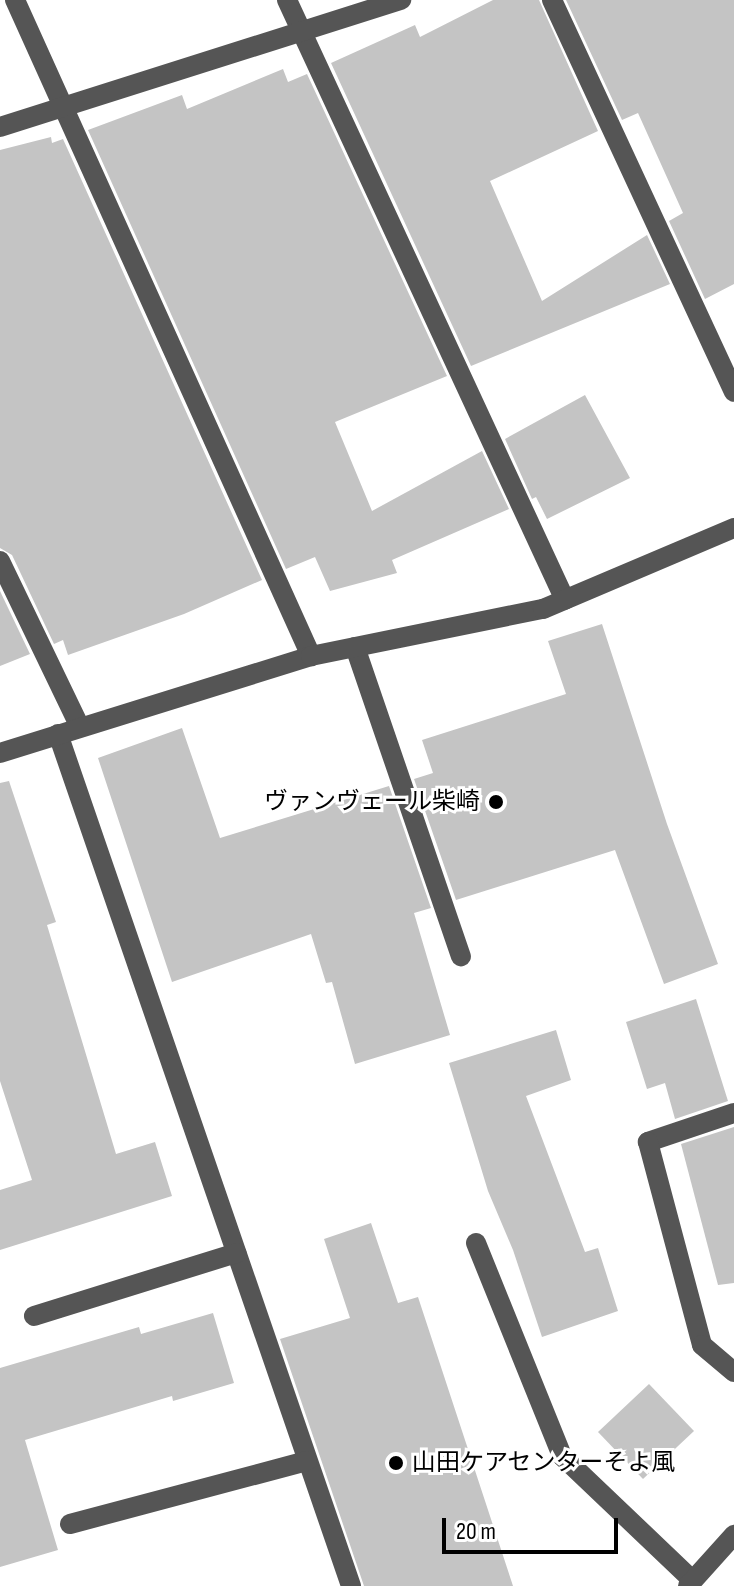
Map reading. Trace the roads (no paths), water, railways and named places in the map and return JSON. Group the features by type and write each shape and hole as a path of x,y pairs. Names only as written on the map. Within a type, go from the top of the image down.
{"street":[{"path":"15,0 311,656"},
{"path":"287,0 565,600"},
{"path":"0,127 401,0"},
{"path":"552,0 734,392"},
{"path":"0,753 79,725 311,656 543,609 734,528"},
{"path":"0,561 79,725"},
{"path":"355,647 461,956"},
{"path":"58,734 351,1586"},
{"path":"734,1113 648,1142 702,1345 734,1372"},
{"path":"476,1243 562,1456 690,1583 734,1535"},
{"path":"34,1316 236,1253"},
{"path":"70,1524 307,1461"}],"place":[{"name":"ヴァンヴェール柴崎","path":"496,802"},
{"name":"山田ケアセンターそよ風","path":"396,1463"}]}
